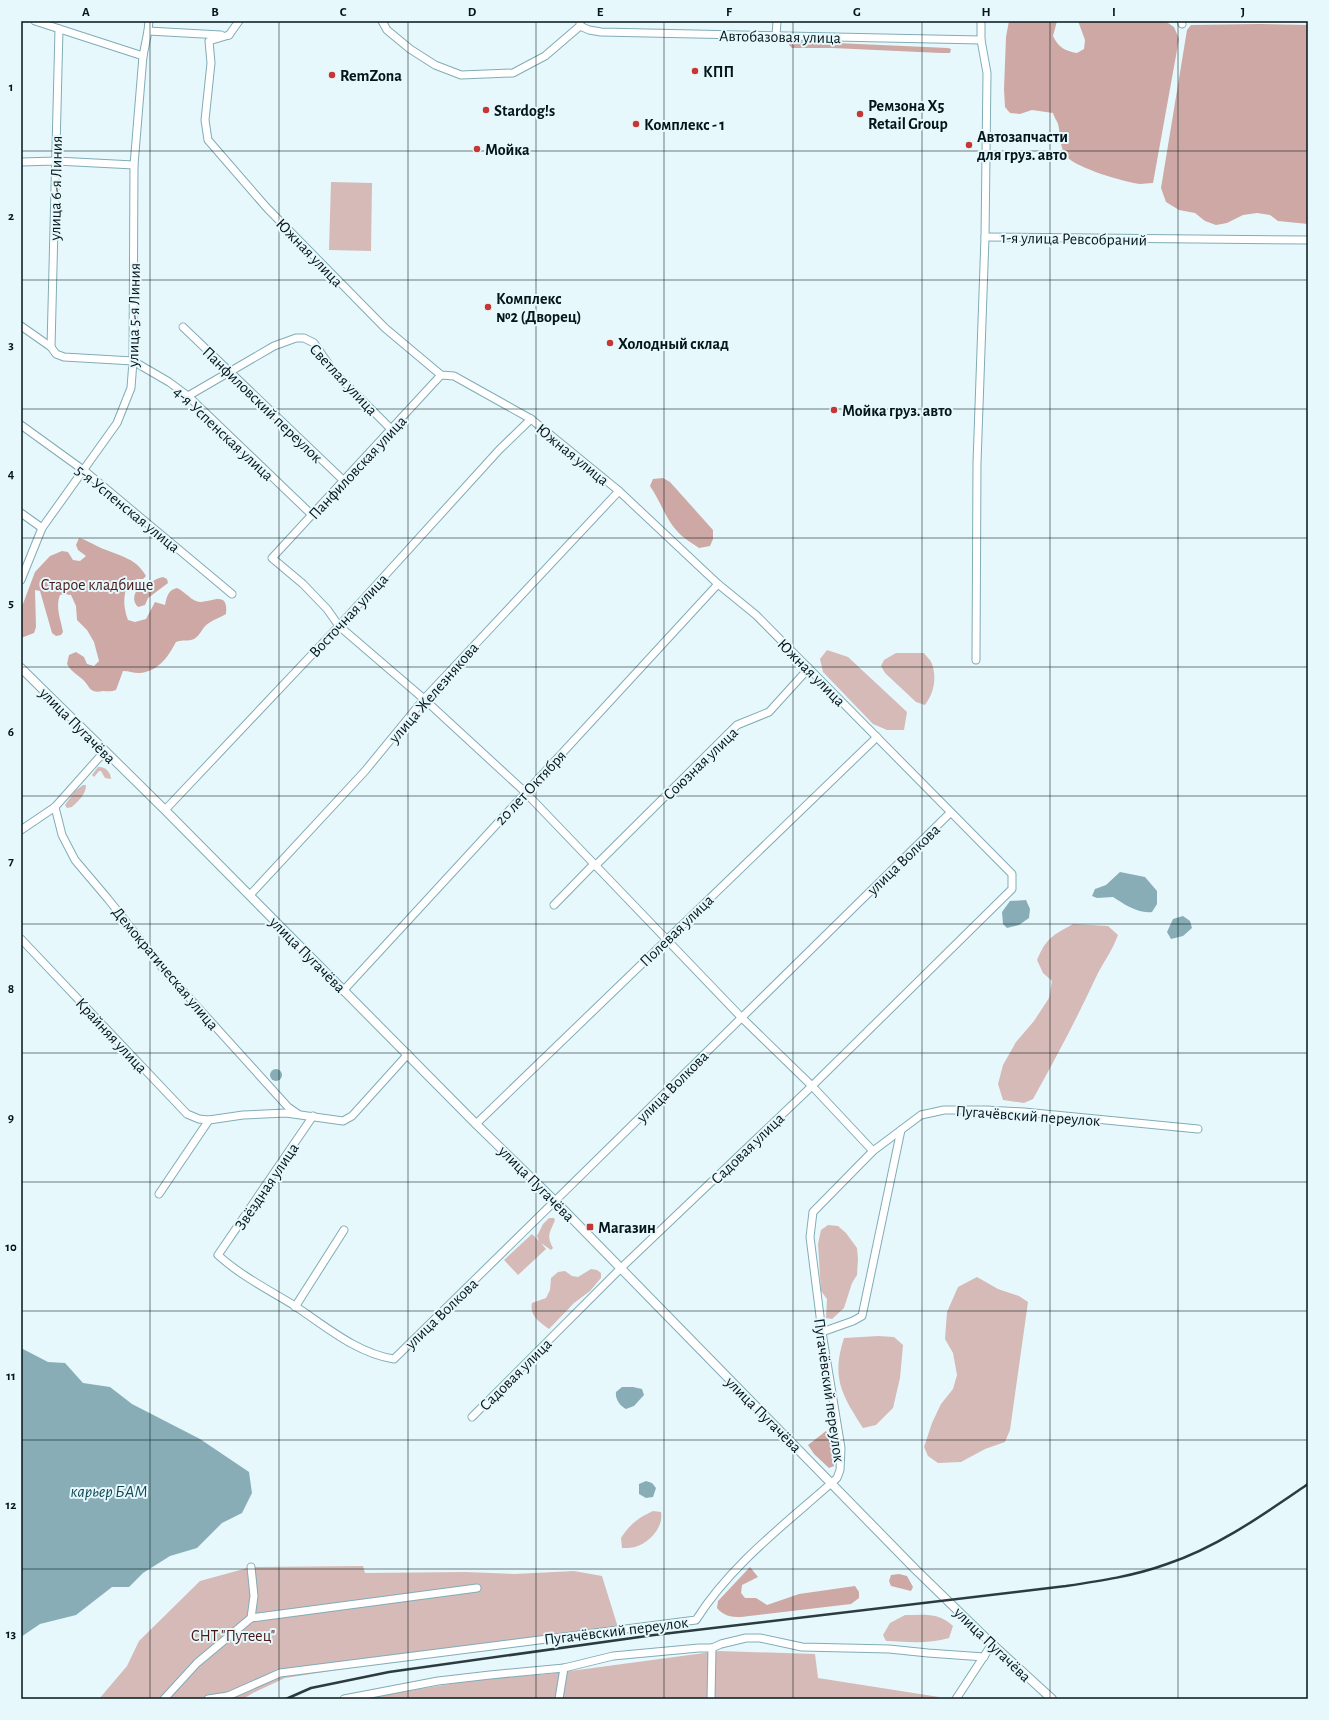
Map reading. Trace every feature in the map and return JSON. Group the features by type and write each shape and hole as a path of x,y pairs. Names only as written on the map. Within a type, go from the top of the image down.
{"street":[{"path":"35,21 143,56"},
{"name":"улица 5-я Линия","path":"21,580 42,528 117,423 131,388 133,361 134,165 143,56 149,21"},
{"path":"148,31 230,35 238,21"},
{"name":"Автобазовая улица","path":"382,21 387,30 410,49 435,65 461,75 513,73 545,56 580,23 589,30 601,32 981,40"},
{"path":"776,36 777,21"},
{"name":"1-я улица Ревсобраний","path":"981,21 981,40 987,73 985,237 1308,240"},
{"name":"улица 6-я Линия","path":"51,347 60,29"},
{"name":"Южная улица","path":"230,35 209,41 211,63 206,120 208,140 267,208 385,328 441,375 454,376 531,419 618,491 718,584 756,615 950,813 1012,874"},
{"path":"21,162 56,161 134,165"},
{"path":"976,660 977,463 985,237"},
{"name":"4-я Успенская улица","path":"21,326 51,347 56,354 64,357 133,361 170,382 188,396 311,514"},
{"name":"Панфиловский переулок","path":"183,327 344,480"},
{"name":"Светлая улица","path":"188,396 274,346 296,338 304,338 314,343 334,372 392,430"},
{"name":"Панфиловская улица","path":"339,626 327,608 303,584 272,558 311,514 392,430 441,375"},
{"name":"Восточная улица","path":"166,810 339,626 499,450 531,419"},
{"name":"5-я Успенская улица","path":"21,425 83,470 232,594"},
{"name":"улица Железнякова","path":"250,895 365,771 424,699 618,491"},
{"path":"21,512 42,528"},
{"name":"20 лет Октября","path":"343,991 524,792 718,584"},
{"path":"339,626 424,699 524,792 741,1017 812,1086 873,1151"},
{"name":"улица Пугачёва","path":"21,668 104,752 166,810 343,991 555,1201 915,1568 992,1644 1052,1699"},
{"name":"Союзная улица","path":"554,905 737,725 769,712 808,668"},
{"name":"Полевая улица","path":"476,1124 877,737"},
{"path":"21,830 55,807 104,752"},
{"name":"Демократическая улица","path":"55,807 62,835 75,860 164,970 288,1108 300,1115"},
{"name":"улица Волкова","path":"295,1307 360,1347 386,1358 394,1359 950,813"},
{"name":"Садовая улица","path":"472,1418 621,1268 812,1086 1012,889 1012,874"},
{"name":"Крайняя улица","path":"22,943 187,1114 199,1119 209,1120"},
{"path":"159,1194 209,1120 243,1115 286,1113 343,1121 352,1116 408,1054"},
{"name":"Пугачёвский переулок","path":"208,1699 227,1698 280,1673 696,1620 705,1607 749,1555 838,1478 841,1448 822,1332 810,1237 813,1212 873,1151 921,1115 944,1110 1024,1112 1198,1129"},
{"name":"Звёздная улица","path":"295,1307 232,1268 218,1255 313,1116"},
{"path":"822,1332 853,1321 862,1316 901,1130"},
{"path":"295,1307 344,1230"},
{"path":"251,1567 254,1596 251,1618"},
{"path":"164,1699 197,1663 251,1618 477,1588"},
{"path":"344,1699 438,1681 564,1668 613,1656 712,1648 746,1638 802,1647 889,1649 984,1657"},
{"path":"956,1699 992,1644"},
{"path":"711,1699 712,1648"},
{"path":"559,1699 564,1668"}],"green space":[{"path":"1009,21 1057,21 1053,36 1055,40 1062,48 1077,53 1084,49 1085,40 1078,21 1165,21 1174,27 1179,39 1153,183 1140,184 1123,180 1090,170 1072,161 1064,153 1058,124 1053,113 1032,110 1020,114 1010,113 1005,107 1004,89 1006,37"},
{"path":"1191,25 1308,25 1308,224 1278,221 1270,215 1257,213 1243,215 1227,223 1216,225 1205,221 1195,213 1179,210 1166,202 1161,188 1187,30"},
{"path":"791,41 951,49 950,53 941,53 832,48 792,48 789,45"},
{"path":"331,182 372,183 371,251 329,250"},
{"path":"663,478 670,482 713,530 713,539 710,546 699,548 682,536 673,526 650,486 653,479"},
{"name":"Старое кладбище","path":"79,538 125,557 137,565 146,576 143,579 137,579 128,583 124,602 128,620 135,622 146,619 155,602 165,605 167,596 170,592 177,588 196,601 201,602 221,599 224,601 226,606 226,614 207,624 194,639 176,642 162,663 152,670 139,673 123,671 116,690 98,692 90,689 67,664 69,655 76,652 84,657 87,664 94,666 99,661 94,642 87,630 77,620 76,606 71,595 60,595 58,609 63,632 61,635 56,636 52,633 40,591 35,590 36,627 34,633 21,638 21,609 35,572 50,556 62,551 68,552 73,560 80,561 86,556 78,550 76,545"},
{"path":"163,577 167,579 168,583 148,598 145,605 138,607 134,599 137,590 156,579"},
{"path":"827,650 848,657 907,712 904,730 887,730 873,724 823,672 820,659"},
{"path":"896,653 924,653 930,660 934,669 934,685 931,696 925,705 916,702 885,673 881,666 884,660"},
{"path":"98,767 103,767 107,770 111,779 105,778 101,771 99,771 94,777 92,775"},
{"path":"83,785 86,785 86,789 83,795 72,807 67,808 65,805 75,791"},
{"path":"1073,924 1108,926 1118,935 1067,1037 1033,1099 1024,1103 1003,1100 998,1084 1003,1065 1016,1042 1034,1021 1049,998 1052,981 1043,973 1037,960 1044,946 1051,938"},
{"path":"549,1218 554,1218 555,1220 549,1237 553,1248 551,1250 541,1243 546,1249 518,1275 504,1260 532,1234 539,1241 537,1236 543,1224"},
{"path":"828,1225 838,1226 846,1233 857,1248 858,1259 857,1275 852,1283 844,1308 832,1319 826,1318 827,1299 821,1291 818,1244 821,1230"},
{"path":"591,1269 597,1270 601,1273 601,1278 590,1291 574,1303 549,1329 536,1318 532,1312 532,1303 546,1298 550,1290 551,1278 558,1272 565,1271 572,1276 578,1277"},
{"path":"977,1277 998,1289 1019,1296 1028,1302 1010,1430 1005,1442 985,1449 961,1462 938,1463 928,1456 924,1447 932,1423 941,1404 953,1389 957,1375 953,1353 945,1339 947,1312 958,1287"},
{"path":"878,1336 894,1337 903,1345 900,1378 893,1408 876,1425 863,1428 844,1396 839,1375 840,1352 844,1338"},
{"path":"826,1431 833,1442 835,1451 834,1466 829,1468 814,1454 808,1445"},
{"path":"653,1511 661,1512 660,1523 654,1534 640,1545 622,1548 621,1538 631,1525"},
{"name":"СНТ \"Путеец\"","path":"363,1566 365,1573 465,1572 515,1574 574,1571 602,1576 620,1634 376,1664 285,1678 243,1699 99,1699 127,1666 139,1641 200,1581 251,1567"},
{"path":"750,1567 758,1577 742,1585 741,1593 745,1598 756,1598 767,1605 799,1594 855,1586 859,1592 859,1598 851,1604 741,1617 730,1616 720,1611 717,1608 718,1601"},
{"path":"899,1574 907,1576 913,1587 911,1591 891,1586 889,1581 891,1575"},
{"path":"905,1615 931,1615 942,1618 953,1626 949,1638 926,1642 886,1641 883,1635 890,1623"},
{"path":"719,1651 815,1654 818,1678 939,1697 940,1699 361,1699 479,1679 548,1674"}],"water":[{"path":"1120,872 1145,877 1157,891 1157,904 1152,912 1136,910 1113,897 1097,898 1092,896 1095,889 1106,885"},
{"path":"1026,900 1030,909 1029,918 1019,925 1007,928 1003,924 1002,912 1010,901"},
{"path":"1183,916 1190,921 1192,928 1183,936 1171,939 1167,932 1173,919"},
{"path":"276,1069 280,1071 282,1075 280,1079 276,1081 272,1079 270,1075 272,1071"},
{"name":"карьер БАМ","path":"21,1348 48,1362 65,1363 83,1383 110,1387 132,1404 200,1439 249,1472 252,1493 242,1513 222,1523 197,1548 170,1556 143,1573 129,1587 112,1587 76,1615 40,1624 21,1637"},
{"path":"622,1387 642,1389 644,1395 634,1406 626,1409 620,1404 616,1397 616,1392"},
{"path":"646,1481 652,1483 656,1488 653,1497 646,1498 639,1494 639,1484"}],"railway":[{"path":"286,1699 311,1688 389,1672 654,1635 1066,1586 1117,1578 1155,1568 1204,1549 1240,1529 1308,1484"}],"place":[{"name":"КПП","path":"695,71"},
{"name":"RemZona","path":"332,75"},
{"name":"Stardog!s","path":"486,110"},
{"name":"Ремзона X5 Retail Group","path":"860,114"},
{"name":"Комплекс - 1","path":"636,124"},
{"name":"Автозапчасти для груз. авто","path":"969,145"},
{"name":"Мойка","path":"477,149"},
{"name":"Комплекс №2 (Дворец)","path":"488,307"},
{"name":"Холодный склад","path":"610,343"},
{"name":"Мойка груз. авто","path":"834,410"},
{"name":"Магазин","path":"590,1227"}]}
